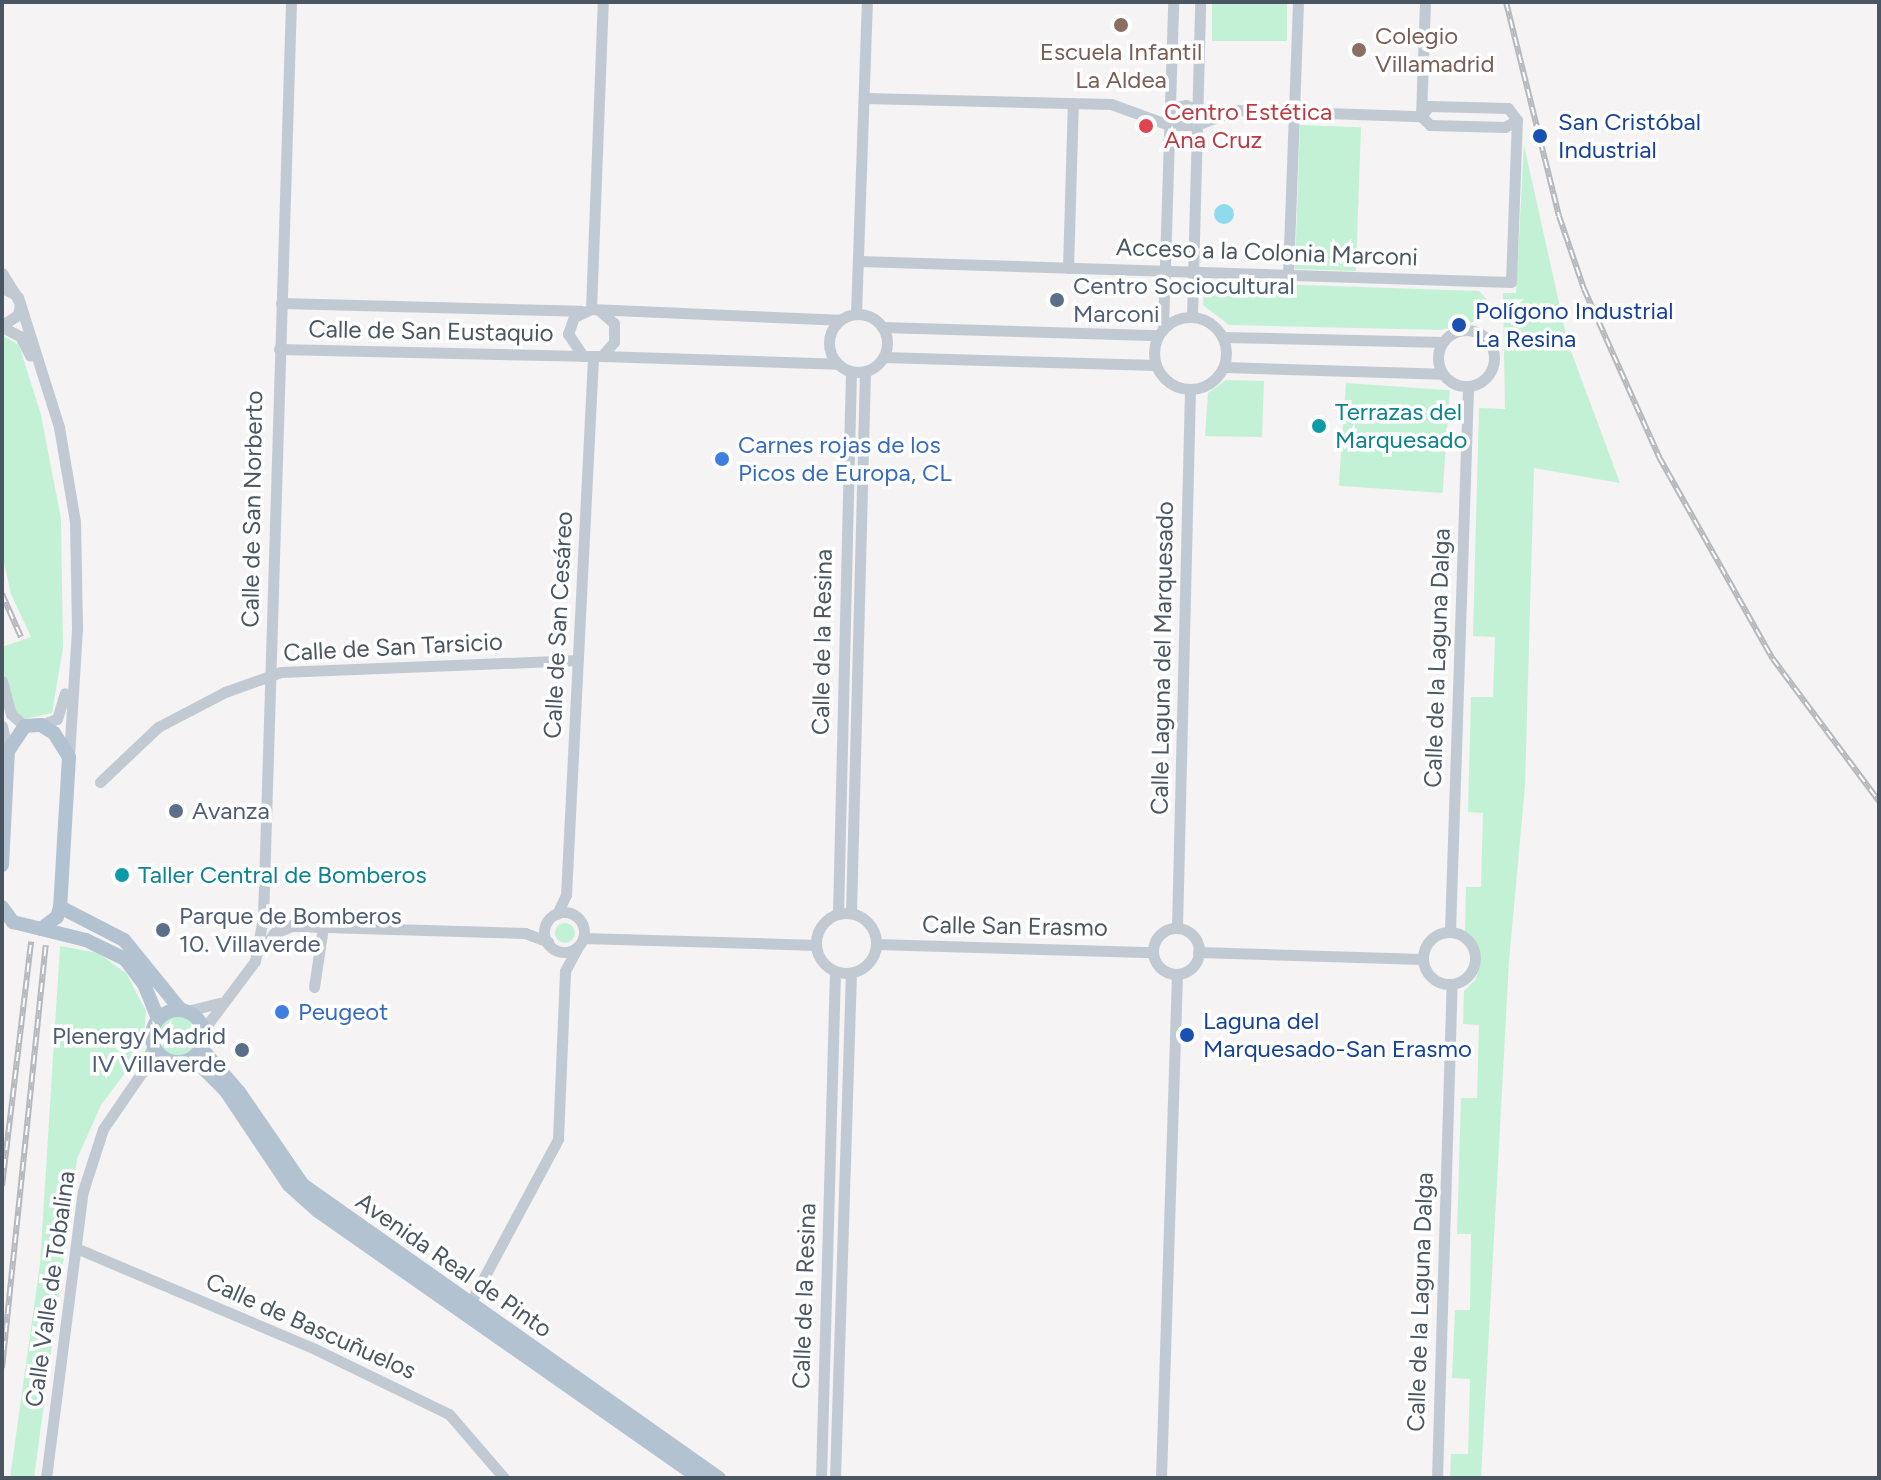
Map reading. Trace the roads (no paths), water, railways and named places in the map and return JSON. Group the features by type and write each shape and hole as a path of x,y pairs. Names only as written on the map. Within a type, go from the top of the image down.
{"main road":[{"path":"2,865 8,751 25,726 41,725 61,739 69,757 60,907 57,917 41,929"},
{"path":"2,907 7,920 86,940 125,959 144,984 158,1019 153,1045 166,1060 198,1054 204,1029 124,940 60,907"},
{"path":"158,1019 184,1010"},
{"name":"Avenida Real de Pinto","path":"198,1054 289,1185 318,1211 699,1478"},
{"name":"Avenida Real de Pinto","path":"465,1312 719,1478"}],"street":[{"name":"Calle de San Norberto","path":"204,1029 220,1003 244,980 258,955 263,918 291,2"},
{"path":"591,310 616,333 592,356 568,334 591,310 603,2"},
{"path":"856,314 867,2"},
{"path":"1173,2 1164,271 1156,365 1168,382 1190,389 1213,381 1224,367 1223,337 1215,326 1192,316"},
{"path":"1192,316 1200,2"},
{"path":"1288,275 1298,2"},
{"path":"1421,116 1425,2"},
{"path":"865,98 1126,106 1169,125 1196,125 1236,110 1421,116 1430,125 1505,127 1517,120 1508,108 1429,106 1421,116"},
{"path":"1068,268 1073,103"},
{"path":"1169,108 1182,104 1197,110"},
{"name":"Acceso a la Colonia Marconi","path":"859,261 1511,282 1517,120"},
{"path":"1168,141 1180,146 1196,142"},
{"path":"2,273 17,296 59,427 75,522 77,629 69,757"},
{"path":"2,288 17,296"},
{"path":"17,296 18,315 2,326 20,336 36,373 68,522 71,592 64,704 57,719 41,725"},
{"name":"Calle de San Eustaquio","path":"281,303 591,310 839,320"},
{"path":"1156,365 883,357 865,371 851,372 837,364 829,340 839,320 856,314 882,327 1160,332 1192,316"},
{"path":"882,327 883,357"},
{"path":"1223,337 1443,342 1471,330 1493,349 1491,370 1468,387 1442,374 1224,367"},
{"path":"1442,374 1438,358 1443,342"},
{"name":"Calle de San Eustaquio","path":"279,349 837,364"},
{"name":"Calle de San Cesáreo","path":"572,914 566,895 592,356"},
{"name":"Calle de la Resina","path":"851,913 865,371"},
{"name":"Calle de la Resina","path":"838,914 851,372"},
{"name":"Calle de la Laguna Dalga","path":"1450,931 1468,387"},
{"name":"Calle Laguna del Marquesado","path":"1177,928 1190,389"},
{"name":"Calle de San Tarsicio","path":"100,782 158,727 270,676 578,660"},
{"path":"2,681 11,714 25,726"},
{"path":"2,726 8,751"},
{"name":"Calle de San Cesáreo","path":"547,924 557,914 566,895"},
{"path":"851,913 869,923 876,944 869,962 851,973 835,972 818,956 816,945 823,923 838,914 851,913"},
{"path":"465,1312 558,1139 565,971 581,938 572,914 557,914"},
{"path":"263,918 292,926 525,933 547,924 551,946 565,971"},
{"path":"258,955 274,933 292,926"},
{"path":"314,987 323,927"},
{"path":"1177,928 1192,935 1198,952 1191,968 1177,974 1163,970 1153,952 1159,936 1177,928"},
{"path":"1450,931 1466,938 1475,961 1467,977 1452,984 1435,981 1422,959 1427,942 1450,931"},
{"path":"525,933 551,946 602,935 816,945"},
{"name":"Calle San Erasmo","path":"876,944 1153,952"},
{"path":"1198,952 1422,959"},
{"name":"Calle de la Resina","path":"821,1478 835,972"},
{"name":"Calle de la Resina","path":"835,1478 851,973"},
{"path":"1161,1478 1177,974"},
{"name":"Calle de la Laguna Dalga","path":"1437,1478 1452,984"},
{"path":"184,1010 220,1003"},
{"name":"Calle Valle de Tobalina","path":"46,1478 90,1159 122,1095 142,1072 153,1045"},
{"name":"Calle Valle de Tobalina","path":"142,1072 166,1060"},
{"name":"Calle de Bascuñuelos","path":"76,1248 315,1349 449,1414 504,1478"}],"water":[{"path":"1220,204 1228,204 1234,214 1228,224 1220,224 1214,218 1214,210"}],"railway":[{"path":"1506,2 1559,216 1584,289 1659,457 1773,659 1879,801"},
{"path":"2,594 21,637"},
{"path":"2,1186 31,942"},
{"path":"2,1368 46,945"}],"place":[{"name":"Escuela Infantil La Aldea","path":"1121,25"},
{"name":"Colegio Villamadrid","path":"1359,50"},
{"name":"Centro Estética Ana Cruz","path":"1146,126"},
{"name":"San Cristóbal Industrial","path":"1540,136"},
{"name":"Centro Sociocultural Marconi","path":"1057,300"},
{"name":"Polígono Industrial La Resina","path":"1459,325"},
{"name":"Terrazas del Marquesado","path":"1319,426"},
{"name":"Carnes rojas de los Picos de Europa, CL","path":"722,459"},
{"name":"Avanza","path":"176,811"},
{"name":"Taller Central de Bomberos","path":"122,875"},
{"name":"Parque de Bomberos 10. Villaverde","path":"163,930"},
{"name":"Peugeot","path":"282,1012"},
{"name":"Laguna del Marquesado-San Erasmo","path":"1187,1035"},
{"name":"Plenergy Madrid IV Villaverde","path":"242,1050"}]}
